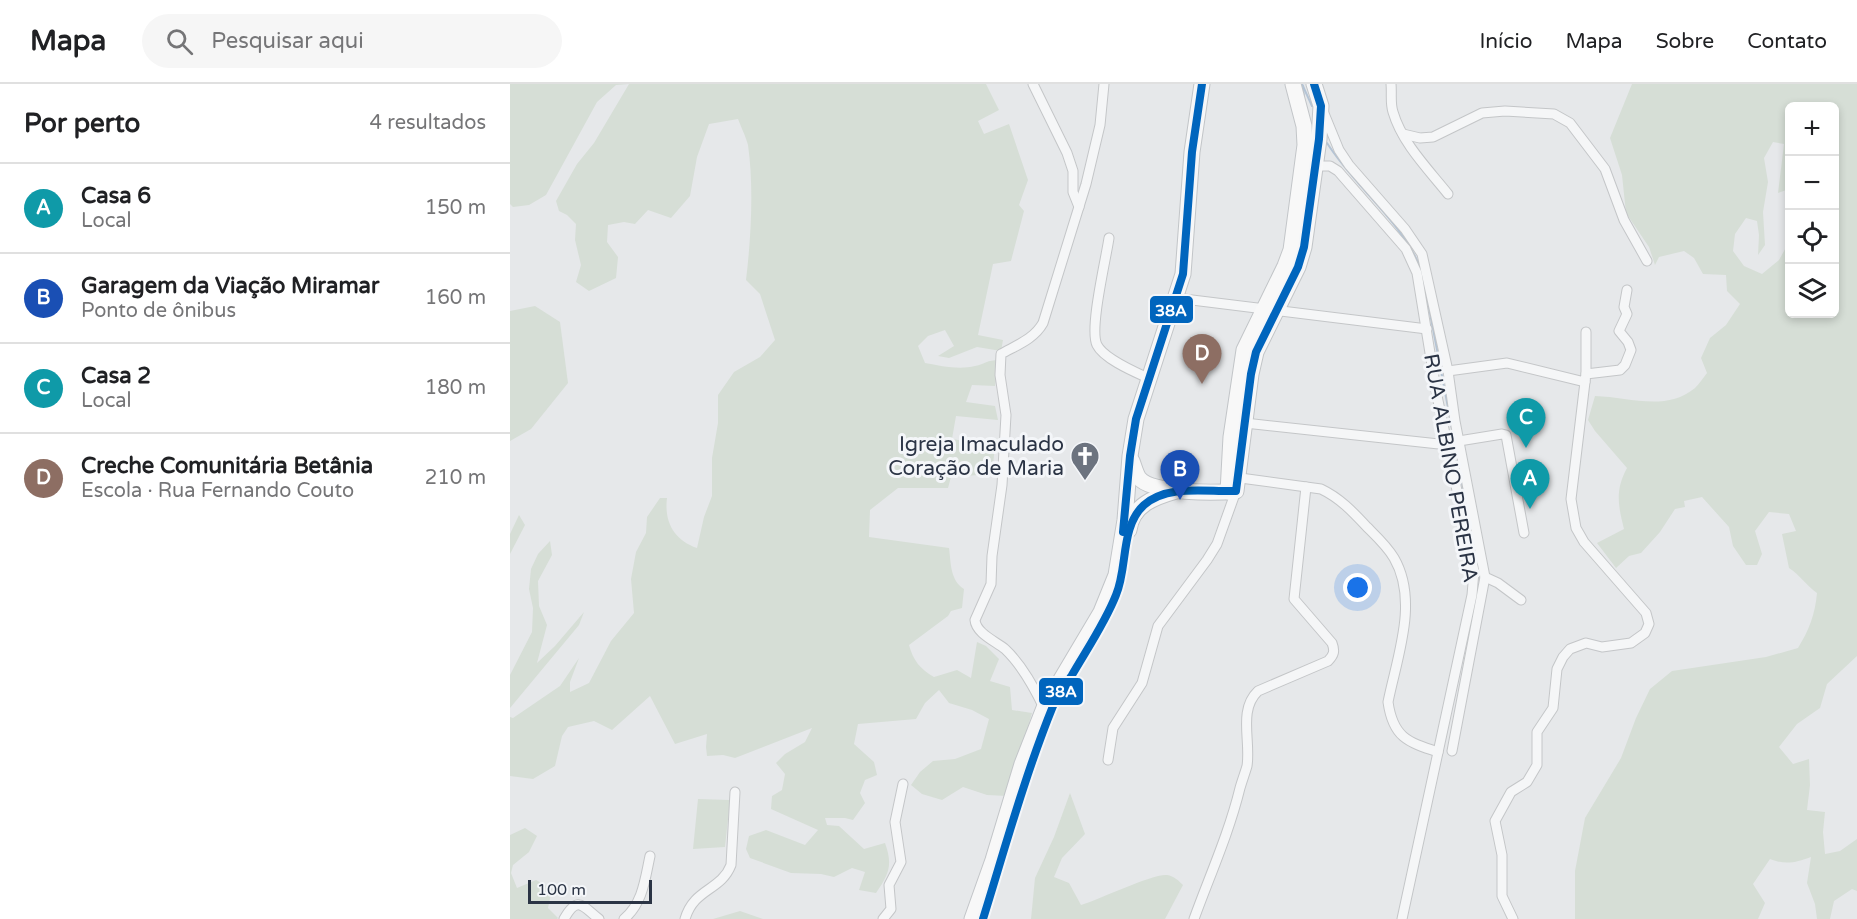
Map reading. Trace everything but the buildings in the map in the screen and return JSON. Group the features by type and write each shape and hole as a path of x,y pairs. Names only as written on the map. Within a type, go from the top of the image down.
{"main road":[{"path":"972,919 993,860 1022,764 1044,708 1101,612 1116,575 1125,520 1130,456 1136,419 1183,274 1192,152 1202,84"},
{"path":"1232,488 1256,352 1291,250 1300,192 1305,145 1304,126 1293,84"},
{"path":"1232,488 1244,350 1298,267 1304,247 1321,106 1314,84"},
{"path":"1130,456 1142,481 1176,491"},
{"path":"983,919 1043,730 1054,704 1107,616 1122,578 1130,523 1143,506 1157,496 1176,491 1232,488"}],"street":[{"path":"1033,84 1067,153 1073,171 1073,192 1078,207"},
{"path":"1044,708 1035,689 1014,659 978,629 975,620 991,584 992,556 1002,485 1006,415 1000,375 1001,354 1030,338 1038,332 1043,323 1100,125 1104,84"},
{"path":"1391,84 1392,112 1403,134 1413,151 1448,194"},
{"name":"RUA ALBINO PEREIRA","path":"1321,106 1339,150 1349,165 1405,229 1422,254 1445,378 1474,582 1402,919"},
{"path":"1403,134 1420,138 1433,137 1482,113 1504,111 1554,114 1564,118 1605,169 1624,220 1647,261"},
{"name":"RUA ALBINO PEREIRA","path":"1315,166 1330,166 1338,171 1406,249 1417,273 1437,396 1454,443 1485,578 1452,751"},
{"path":"1109,238 1100,277 1095,337 1098,347 1119,364 1148,378"},
{"path":"1437,396 1445,378 1507,363 1585,378 1615,372 1625,364 1631,350 1619,331 1627,314 1624,307 1627,290"},
{"path":"1176,298 1426,329"},
{"path":"1513,919 1502,896 1502,855 1495,821 1511,792 1527,782 1537,765 1536,732 1553,708 1557,669 1570,649 1586,643 1602,647 1631,643 1645,633 1649,624 1646,614 1584,542 1572,515 1585,378 1586,332"},
{"path":"1245,423 1454,443 1506,435 1524,533"},
{"path":"1194,919 1232,820 1246,768 1248,753 1246,711 1250,698 1258,691 1328,661 1333,656 1332,643 1294,599 1306,487"},
{"path":"1107,760 1113,728 1142,683 1158,626 1207,560 1216,544 1232,488 1306,487 1321,489 1334,495 1383,543 1394,559 1402,580 1406,602 1389,702 1390,712 1394,726 1407,741 1438,752"},
{"path":"1485,578 1498,583 1521,600"},
{"path":"883,919 891,909 889,885 901,862 895,822 903,784"},
{"path":"685,919 697,896 720,882 728,874 731,865 735,792"},
{"path":"624,919 633,911 642,894 650,856"},
{"path":"564,919 576,904 580,904 599,919"}],"shaded area":[{"path":"510,84 629,84 616,85 597,102 546,195 529,205 513,207 510,204"},
{"path":"629,84 986,84 999,110 978,121 984,134 1009,124 1028,180 1019,205 1024,211 1011,261 993,264 978,335 1003,340 1001,351 977,347 949,358 938,356 954,346 945,330 928,336 918,346 925,363 956,368 999,360 995,386 972,385 966,402 995,406 998,420 956,416 952,439 995,446 992,474 951,477 948,488 898,488 870,510 869,537 949,548 954,576 964,589 962,608 951,611 948,616 909,645 913,655 918,664 934,677 957,670 971,678 977,642 986,646 999,659 990,681 1010,687 1012,710 1032,713 1013,767 1007,796 987,795 963,787 942,800 922,794 911,785 920,772 933,761 955,759 981,749 989,719 972,710 949,703 939,690 925,703 916,719 858,724 854,744 874,762 877,775 865,780 860,793 865,803 853,820 825,818 827,825 839,826 864,849 885,843 889,857 888,869 876,893 859,890 865,872 852,868 834,877 791,873 750,858 746,849 749,836 766,830 805,845 818,830 771,809 772,796 782,790 785,774 776,763 785,754 805,742 812,728 735,758 723,755 707,756 707,734 675,744 650,696 612,730 594,721 568,727 562,736 555,766 533,779 510,776 510,717 513,718 560,686 579,658 570,682 570,692 589,683 611,641 634,613 631,579 636,552 646,533 647,517 660,498 667,498 667,515 672,529 682,540 697,548 704,517 712,496 712,458 718,423 718,395 734,372 760,357 775,340 760,294 746,280 751,178 748,145 738,119 709,124 697,157 690,196 671,218 648,210 635,224 624,222 608,225 607,242 618,257 616,278 589,291 576,282 581,265 575,240 576,224 559,211 556,201"},
{"path":"1632,84 1857,84 1857,656 1827,684 1820,708 1797,724 1779,747 1793,764 1809,759 1810,785 1807,810 1825,812 1823,832 1825,854 1840,851 1857,839 1857,891 1852,889 1834,901 1830,919 1817,919 1815,904 1807,883 1811,857 1790,862 1770,859 1753,884 1765,903 1758,919 1575,919 1575,871 1585,818 1621,758 1650,689 1672,671 1766,657 1798,648 1811,622 1817,593 1789,568 1782,534 1796,531 1789,514 1769,512 1755,531 1762,554 1757,565 1746,565 1733,546 1729,527 1702,497 1684,501 1685,507 1675,509 1660,532 1641,553 1629,556 1616,568 1597,543 1624,529 1619,491 1627,468 1588,420 1595,396 1660,401 1672,400 1684,395 1695,388 1707,373 1701,358 1710,338 1726,325 1740,304 1727,291 1726,275 1703,274 1694,258 1684,251 1659,257 1655,265 1649,247 1626,213 1622,175 1610,138"},
{"path":"535,306 560,322 568,383 531,429 510,441 510,311"},
{"path":"519,515 525,525 510,554 510,534"},
{"path":"550,541 552,555 538,581 539,606 547,625 537,663 584,612 579,625 510,708 510,675 532,632 533,608 529,589 531,569 538,554"},
{"path":"1070,793 1085,834 1062,858 1054,877 1069,883 1081,905 1160,875 1172,876 1183,885 1165,919 1031,919 1035,878 1054,837"},
{"path":"698,799 730,800 725,847 693,849"},
{"path":"525,828 537,836 529,852 513,865 511,873 517,888 536,880 552,889 548,908 557,919 510,919 510,835"},
{"path":"740,911 763,919 713,919"}],"waterway":[{"path":"1302,84 1312,106"},
{"path":"1303,86 1304,98"},
{"path":"1327,143 1402,235 1421,269"},
{"path":"1426,292 1454,439"},
{"path":"1455,445 1480,581"}],"transit line":[{"name":"38A","path":"1123,532 1136,419 1183,274 1192,152 1202,84"},
{"name":"38A","path":"983,919 1033,758 1057,698 1096,636 1112,605 1120,584 1128,536 1136,514 1144,505 1164,494 1188,490 1236,491 1251,374 1256,352 1298,267 1304,247 1319,139 1321,106 1314,84"}],"place":[{"name":"Creche Comunitária Betânia","path":"1202,384"},
{"name":"Casa 2","path":"1526,448"},
{"name":"Igreja Imaculado Coração de Maria","path":"1085,482"},
{"name":"Garagem da Viação Miramar","path":"1180,500"},
{"name":"Casa 6","path":"1530,509"}]}
